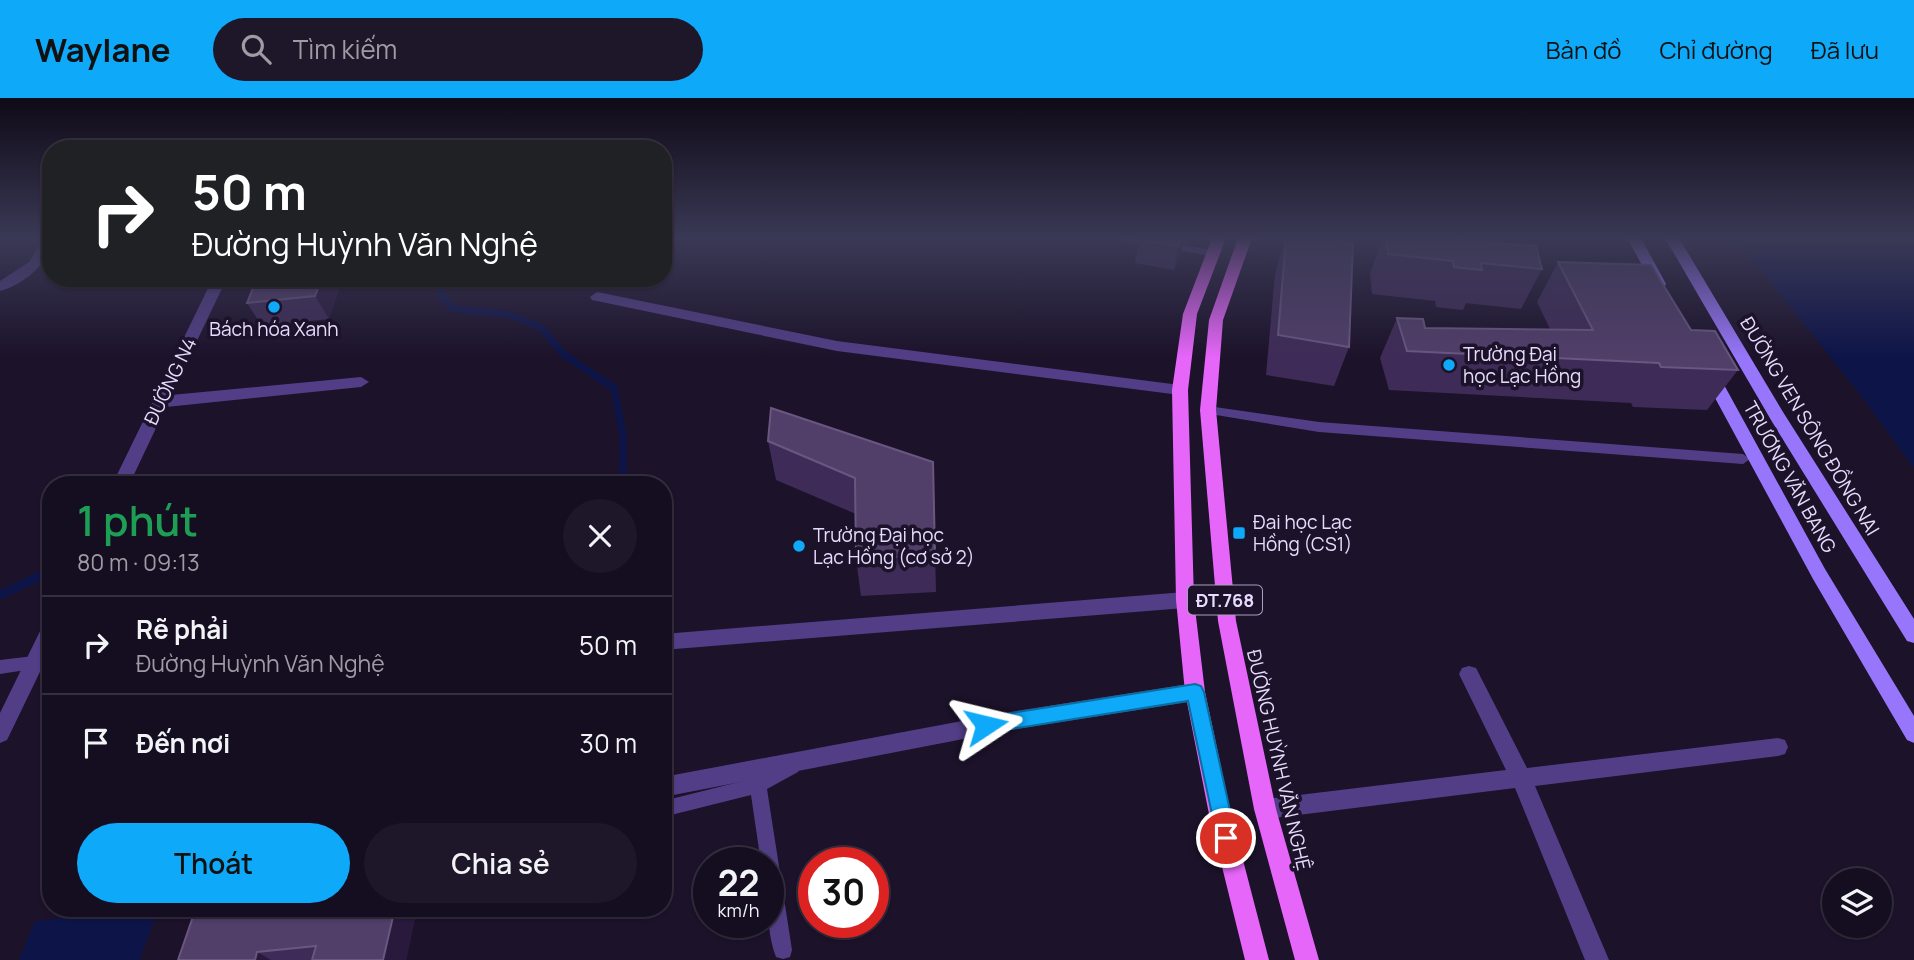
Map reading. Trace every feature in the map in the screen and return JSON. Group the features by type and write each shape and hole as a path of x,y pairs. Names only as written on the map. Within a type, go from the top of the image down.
{"main road":[{"name":"ĐT.768","path":"1203,278 1190,314 1180,390 1185,600 1195,692 1220,814 1257,960"},
{"name":"ĐƯỜNG HUỲNH VĂN NGHỆ","path":"1231,278 1216,320 1209,410 1227,621 1265,809 1307,960"},
{"path":"1656,278 1670,303"},
{"name":"ĐƯỜNG VEN SÔNG ĐỒNG NAI","path":"1696,278 1777,416 1914,635"},
{"path":"1190,314 1216,320"},
{"name":"TRƯƠNG VĂN BANG","path":"1702,361 1819,574 1914,734"}],"street":[{"name":"ĐƯỜNG N4","path":"124,476 216,287"},
{"path":"597,297 837,346 1180,390"},
{"path":"160,402 361,382"},
{"path":"672,641 1185,600"},
{"path":"0,734 42,647"},
{"path":"1469,674 1521,778 1597,960"},
{"path":"672,785 1010,721 1195,692"},
{"path":"1265,809 1778,747"}],"lane":[{"path":"1209,410 1319,427 1743,459"},
{"path":"0,667 34,663"},
{"path":"672,807 758,785 805,759"},
{"path":"758,785 783,950"}],"shaded area":[{"path":"1767,278 1914,278 1914,468 1859,393"},
{"path":"71,917 174,917 154,920 140,960 19,960 35,921"}],"building":[{"path":"1283,278 1352,278 1349,347 1278,335"},
{"path":"1566,278 1659,278 1691,330 1715,331 1738,370 1661,367 1659,363 1407,351 1397,318 1423,319 1425,328 1593,330"},
{"path":"253,287 318,287 315,296 247,303"},
{"path":"771,408 933,462 935,555 856,559 855,478 768,441"},
{"path":"193,917 393,917 383,960 312,960 316,946 257,952 255,960 178,960"}],"waterway":[{"path":"442,287 441,296 453,309 508,314 542,328 563,354 614,388 623,436 623,476"},
{"path":"0,595 42,575"}],"place":[{"name":"Bách hóa Xanh","path":"274,307"},
{"name":"Trường Đại học Lạc Hồng","path":"1449,365"},
{"name":"Đại học Lạc Hồng (CS1)","path":"1239,533"},
{"name":"Trường Đại học Lạc Hồng (cơ sở 2)","path":"799,546"}],"route":[{"path":"986,725 1195,692 1226,838"}]}
